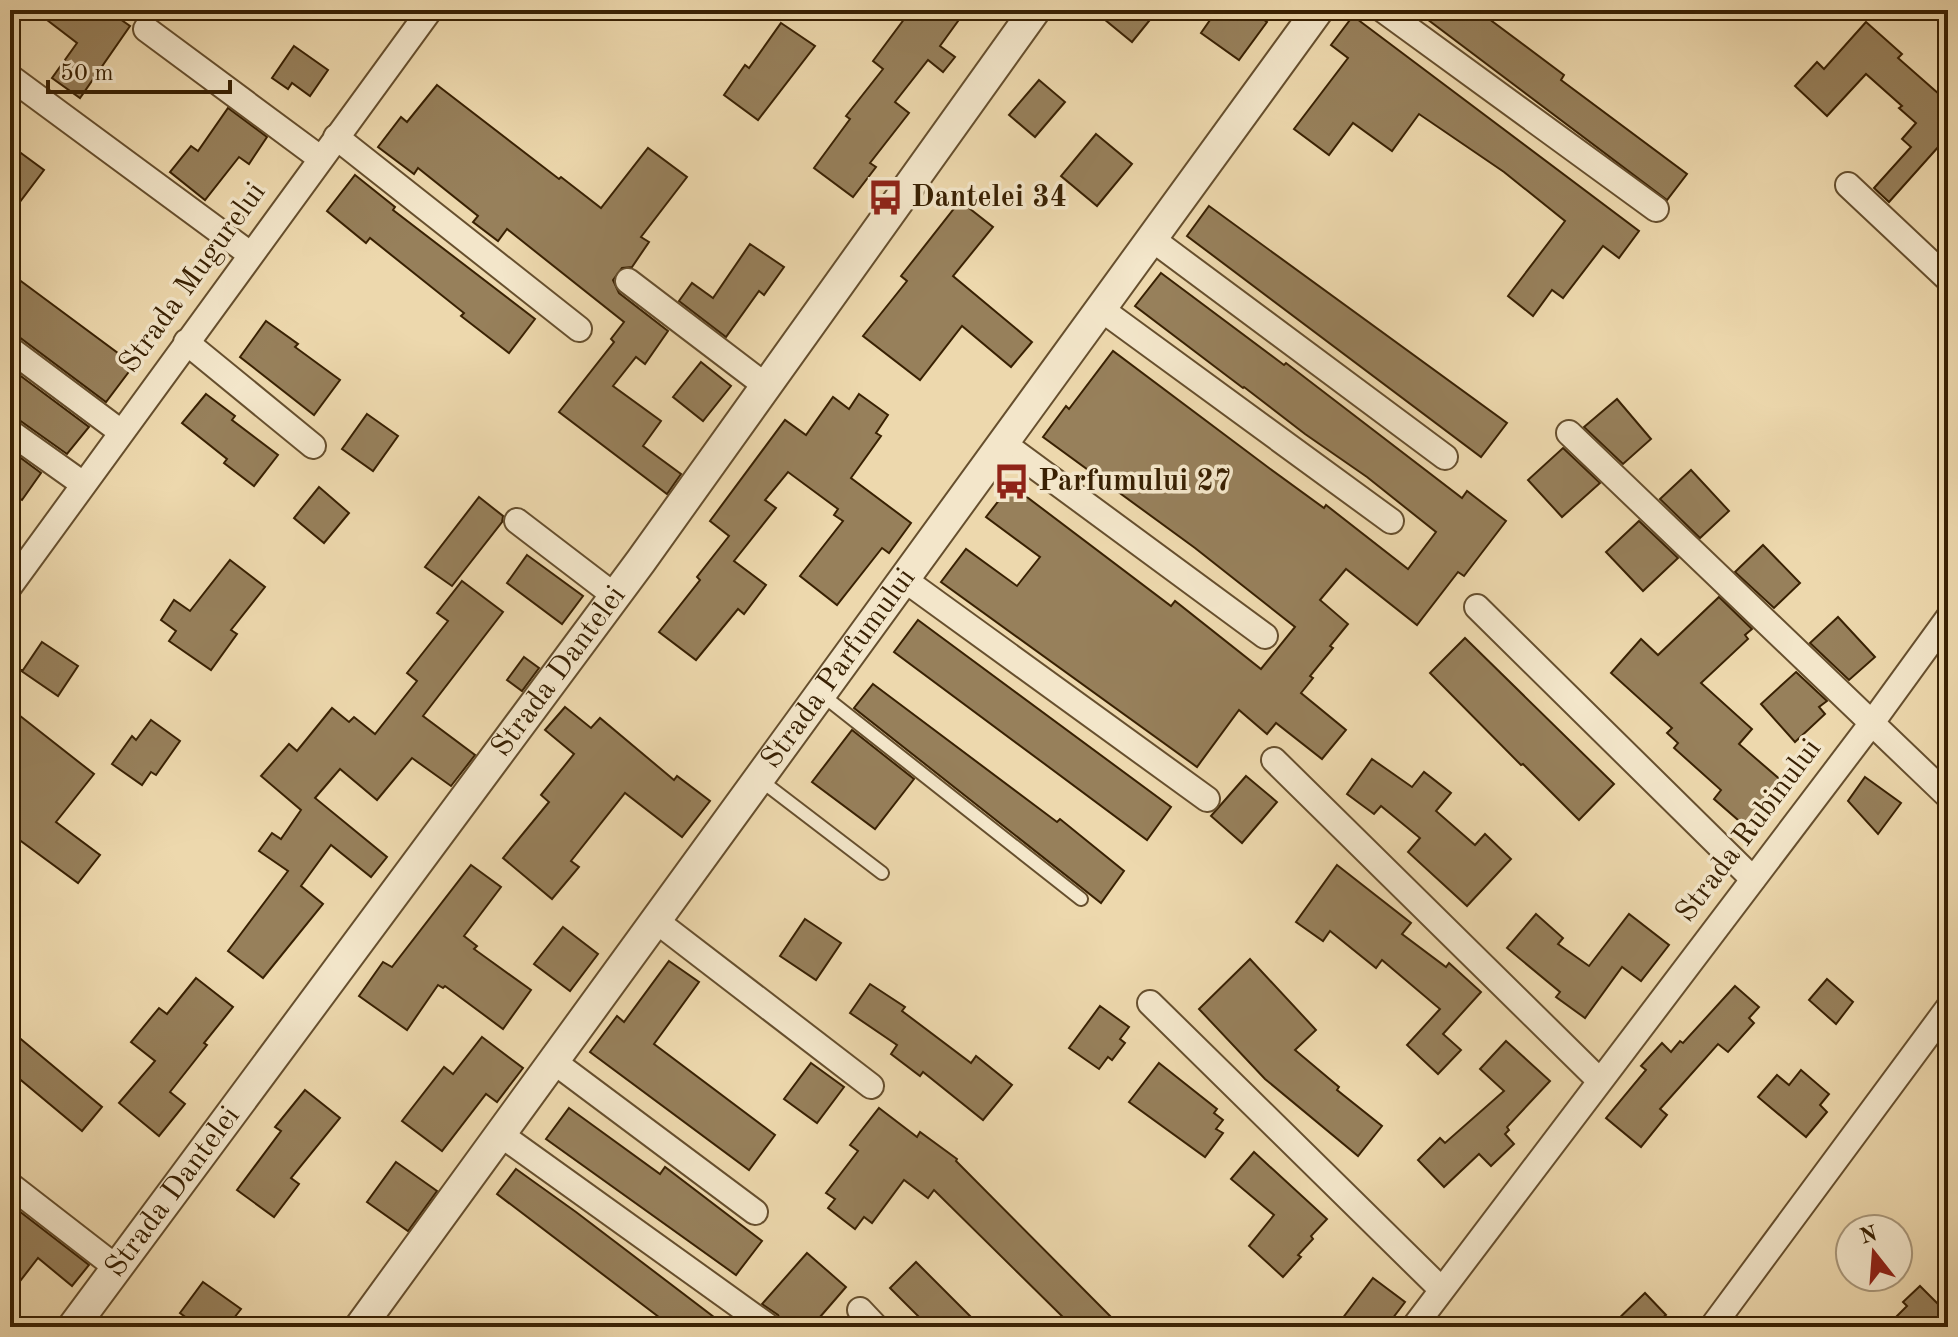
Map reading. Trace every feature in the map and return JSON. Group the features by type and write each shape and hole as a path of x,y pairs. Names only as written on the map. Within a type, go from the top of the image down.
{"street":[{"name":"Strada Mugurelui","path":"10,586 430,10"},
{"name":"Strada Dantelei","path":"73,1327 615,596 1035,10"},
{"name":"Strada Parfumului","path":"360,1327 1318,10"},
{"path":"1383,10 1656,209"},
{"path":"146,29 320,158"},
{"path":"10,77 250,254"},
{"path":"336,137 579,329"},
{"path":"1848,185 1948,279"},
{"path":"1152,239 1445,457"},
{"path":"628,281 766,386"},
{"path":"1101,309 1391,521"},
{"path":"186,342 313,446"},
{"path":"10,349 121,432"},
{"path":"10,432 83,484"},
{"path":"1569,433 1948,796"},
{"path":"1003,443 1265,636"},
{"path":"517,521 615,596"},
{"path":"905,580 1207,799"},
{"path":"1477,607 1753,879"},
{"name":"Strada Rubinului","path":"1414,1327 1948,618"},
{"path":"1274,760 1599,1080"},
{"path":"655,920 871,1086"},
{"path":"1150,1003 1441,1289"},
{"path":"1712,1327 1948,1008"},
{"path":"553,1061 755,1212"},
{"path":"500,1134 769,1327"},
{"path":"10,1185 117,1268"}],"lane":[{"path":"821,694 1081,899"},
{"path":"759,779 882,873"}],"building":[{"path":"34,10 107,10 130,26 80,98 52,78 77,43"},
{"path":"911,10 966,10 940,46 955,57 943,72 928,60 895,102 909,113 870,163 876,167 853,197 814,168 850,119 846,116 883,69 873,61"},
{"path":"1093,10 1158,10 1132,42"},
{"path":"1217,10 1250,10 1267,22 1239,60 1201,33"},
{"path":"1415,10 1477,10 1564,75 1561,80 1687,174 1667,200"},
{"path":"1353,16 1639,231 1619,258 1603,246 1563,298 1552,290 1533,316 1508,296 1565,221 1504,172 1419,114 1392,151 1353,123 1329,155 1294,129 1348,58 1331,45"},
{"path":"1866,22 1902,54 1898,58 1948,102 1948,136 1889,202 1874,188 1911,147 1902,139 1916,123 1866,74 1827,116 1795,86 1817,62 1824,69"},
{"path":"781,23 815,46 758,120 724,95 745,65 749,68"},
{"path":"294,46 328,70 310,96 292,83 288,89 272,78"},
{"path":"1039,80 1065,102 1035,137 1009,115"},
{"path":"437,85 601,208 648,148 687,177 641,237 649,242 632,267 622,268 613,280 619,293 668,331 645,364 636,357 613,386 661,421 643,446 681,474 667,494 559,412 614,342 611,339 624,322 507,229 498,241 473,222 478,216 418,168 414,174 378,147 401,117 407,122"},
{"path":"228,108 267,137 249,164 239,157 205,200 170,172 191,146 198,151"},
{"path":"1096,134 1132,164 1097,206 1061,176"},
{"path":"10,145 44,170 10,215"},
{"path":"355,175 395,207 393,210 535,319 509,353 370,238 366,243 327,211"},
{"path":"960,201 993,227 953,276 1032,342 1011,367 962,326 920,380 863,336 907,281 901,276"},
{"path":"1209,206 1507,423 1481,457 1187,236"},
{"path":"750,244 784,267 764,295 759,291 726,337 679,301 692,283 713,298"},
{"path":"10,273 134,365 106,402 19,337 10,334"},
{"path":"1161,273 1284,365 1286,363 1462,498 1467,491 1506,521 1464,576 1458,572 1417,625 1346,569 1320,600 1348,624 1330,646 1333,648 1310,676 1313,678 1301,693 1346,730 1322,759 1276,723 1267,734 1239,710 1197,767 941,582 966,549 1017,586 1040,557 986,517 1011,485 1171,606 1175,601 1261,669 1295,627 1195,548 1043,437 1066,406 1069,409 1113,351 1324,508 1326,505 1408,569 1436,532 1367,477 1135,306"},
{"path":"266,321 340,380 314,415 240,357"},
{"path":"701,362 731,386 703,421 673,397"},
{"path":"10,368 89,427 67,454 10,417"},
{"path":"206,394 235,416 232,420 278,455 254,486 224,463 227,459 182,423"},
{"path":"859,394 888,415 876,433 881,436 851,478 911,523 889,553 882,548 837,605 800,576 843,521 834,515 838,509 788,472 765,500 776,508 734,561 766,585 744,614 738,609 696,660 659,632 700,580 697,577 729,536 710,521 785,420 806,435 833,397 849,409"},
{"path":"1617,399 1651,439 1623,464 1584,427"},
{"path":"367,414 398,436 373,471 342,449"},
{"path":"1563,448 1600,483 1562,517 1528,480"},
{"path":"10,450 41,473 22,500 10,492"},
{"path":"1691,470 1729,511 1700,538 1660,499"},
{"path":"319,487 349,513 324,543 294,518"},
{"path":"479,497 503,516 502,522 452,586 425,567"},
{"path":"1639,521 1678,558 1643,591 1606,552"},
{"path":"1763,545 1800,583 1774,608 1735,572"},
{"path":"527,555 583,596 562,624 507,583"},
{"path":"230,560 265,587 231,630 237,634 211,670 169,641 176,631 161,620 174,600 190,611"},
{"path":"462,581 503,612 423,716 475,755 451,786 412,758 377,800 340,769 315,798 387,857 371,877 331,845 301,886 323,904 263,978 228,951 288,871 259,851 272,833 281,839 301,810 261,776 289,744 297,751 332,708 349,722 354,717 375,734 417,681 407,673 448,621 437,613"},
{"path":"1719,597 1752,629 1745,635 1748,639 1701,683 1752,729 1739,744 1783,782 1745,826 1714,799 1721,790 1674,748 1678,743 1667,733 1672,728 1611,673 1641,639 1658,655"},
{"path":"1838,617 1875,657 1849,680 1810,643"},
{"path":"918,620 1171,807 1147,840 894,652"},
{"path":"1465,638 1614,784 1579,820 1430,673"},
{"path":"42,642 78,666 58,696 20,670"},
{"path":"524,657 539,668 522,691 507,680"},
{"path":"1796,672 1827,701 1819,707 1825,714 1795,742 1761,704"},
{"path":"873,684 1057,822 1060,819 1124,871 1101,903 854,708"},
{"path":"565,707 591,728 600,718 674,780 677,776 710,801 682,837 625,793 571,861 579,867 552,899 503,858 549,802 541,795 574,754 545,730"},
{"path":"10,708 94,774 56,822 100,855 78,883 10,833"},
{"path":"151,720 180,741 156,775 151,772 142,785 112,764 132,736 136,740"},
{"path":"852,730 914,779 875,829 812,782"},
{"path":"1372,759 1412,787 1424,772 1451,793 1436,811 1475,845 1485,834 1511,859 1467,906 1408,852 1420,838 1381,806 1374,814 1347,794"},
{"path":"1246,776 1277,802 1242,843 1211,816"},
{"path":"1865,777 1901,803 1878,834 1848,801"},
{"path":"471,865 501,887 464,936 477,946 474,949 531,990 503,1029 445,986 438,985 407,1030 359,996 383,962 392,967"},
{"path":"1337,865 1411,923 1402,934 1446,967 1449,963 1481,992 1443,1034 1461,1050 1438,1074 1407,1045 1440,1009 1382,960 1376,968 1330,931 1323,941 1296,922"},
{"path":"1536,914 1563,938 1558,944 1589,966 1629,914 1669,945 1641,981 1622,967 1585,1018 1556,997 1560,992 1507,948"},
{"path":"805,919 841,943 816,980 780,956"},
{"path":"563,927 598,954 570,991 534,964"},
{"path":"1250,959 1316,1030 1295,1050 1339,1087 1337,1090 1382,1126 1358,1156 1265,1079 1199,1009"},
{"path":"669,961 699,982 654,1044 775,1135 749,1170 590,1052 617,1016 624,1022"},
{"path":"196,978 233,1007 170,1092 185,1104 159,1136 119,1103 155,1061 131,1042 159,1008 167,1014"},
{"path":"1827,979 1853,1002 1836,1024 1809,1000"},
{"path":"870,984 905,1007 902,1011 971,1063 976,1056 1012,1085 983,1120 923,1072 920,1076 891,1054 897,1045 850,1013"},
{"path":"1735,986 1759,1007 1749,1018 1754,1023 1728,1052 1718,1044 1660,1109 1667,1115 1641,1147 1606,1118 1646,1070 1641,1066 1662,1043 1671,1052 1680,1041 1683,1043"},
{"path":"1100,1006 1129,1027 1120,1039 1125,1043 1112,1060 1108,1057 1099,1069 1069,1048"},
{"path":"10,1030 102,1107 82,1131 10,1071"},
{"path":"482,1037 523,1068 497,1102 486,1094 442,1151 402,1121 444,1067 453,1074"},
{"path":"1506,1041 1550,1081 1507,1127 1509,1130 1505,1134 1514,1144 1491,1166 1479,1154 1444,1187 1418,1160 1440,1138 1445,1143 1504,1091 1480,1069"},
{"path":"811,1063 844,1087 817,1123 784,1099"},
{"path":"1159,1063 1217,1109 1214,1113 1223,1120 1216,1129 1223,1133 1205,1157 1129,1102"},
{"path":"1801,1070 1829,1094 1820,1105 1827,1112 1806,1137 1758,1097 1777,1075 1789,1085"},
{"path":"305,1090 340,1118 291,1178 299,1184 274,1217 237,1190 281,1131 275,1127"},
{"path":"569,1108 660,1174 665,1167 762,1241 736,1275 546,1139"},
{"path":"879,1108 917,1137 920,1132 957,1159 1121,1327 1073,1327 934,1190 928,1198 904,1180 872,1223 864,1217 855,1229 828,1208 835,1199 826,1193 858,1151 850,1145"},
{"path":"1254,1152 1327,1219 1311,1236 1313,1239 1298,1255 1301,1257 1283,1277 1249,1246 1274,1215 1231,1179"},
{"path":"396,1162 437,1191 408,1231 367,1202"},
{"path":"516,1169 727,1327 672,1327 497,1194"},
{"path":"10,1204 89,1265 72,1286 38,1258 10,1294"},
{"path":"807,1253 846,1287 820,1317 832,1327 784,1327 778,1315 762,1304"},
{"path":"916,1262 981,1327 929,1327 890,1288"},
{"path":"1373,1278 1405,1302 1386,1327 1336,1327"},
{"path":"203,1282 241,1309 227,1327 199,1327 180,1313"},
{"path":"1920,1286 1948,1314 1948,1327 1886,1327 1907,1306 1903,1302"},
{"path":"1645,1293 1666,1315 1662,1318 1672,1327 1610,1327"}],"place":[{"name":"Dantelei 34","path":"885,198"},
{"name":"Parfumului 27","path":"1012,482"}]}
